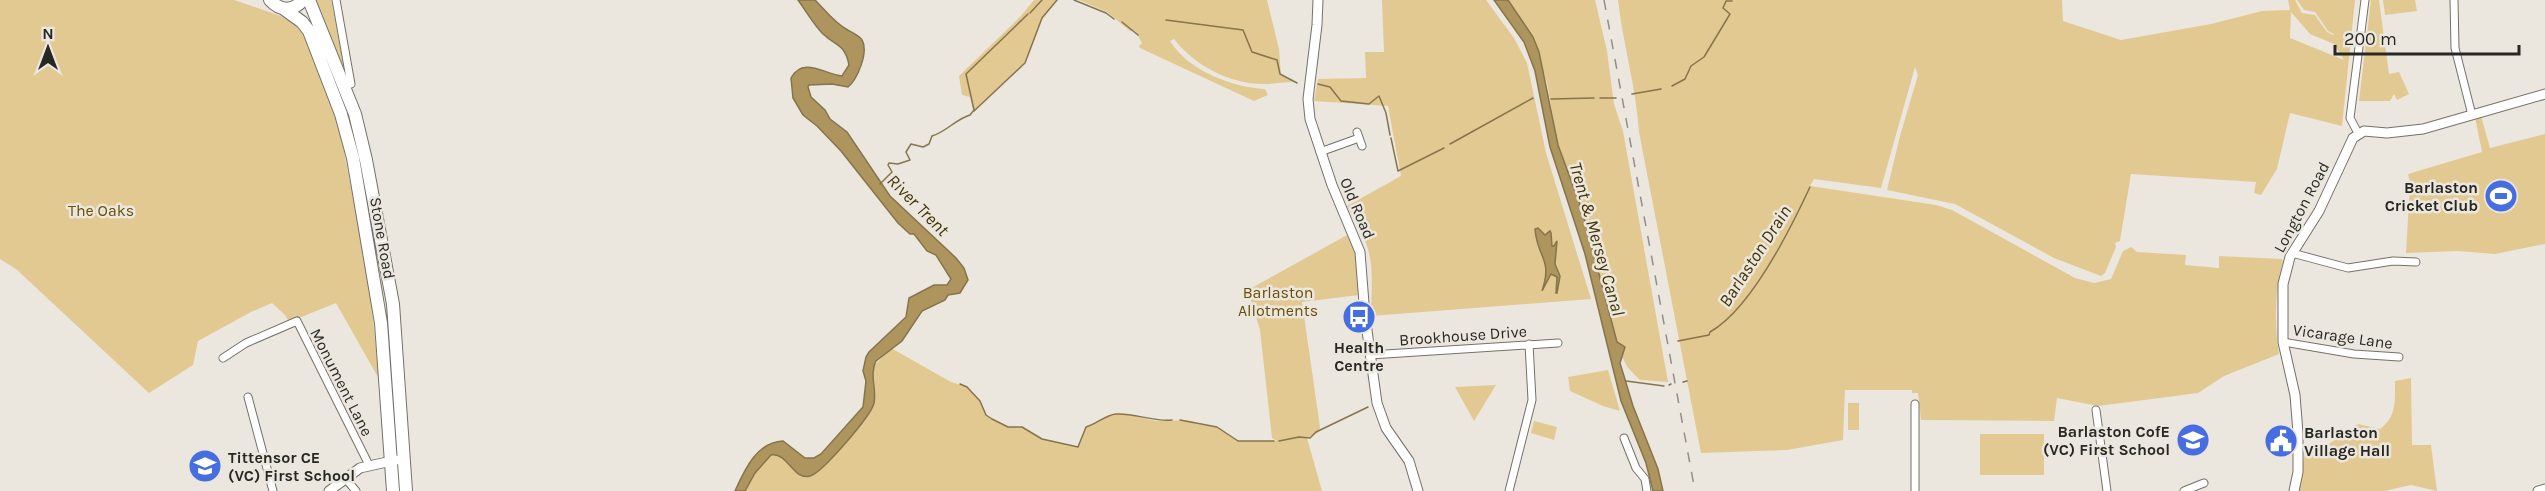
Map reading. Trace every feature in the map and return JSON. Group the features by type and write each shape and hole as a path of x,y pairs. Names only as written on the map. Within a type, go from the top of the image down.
{"highway":[{"name":"Stone Road","path":"270,0 275,6 284,9 302,22 309,31 339,108 353,158 381,322 396,460 406,491"},
{"path":"284,9 296,7 303,0"},
{"name":"Stone Road","path":"309,0 361,132 393,304 398,366 393,491"}],"street":[{"path":"336,0 351,84"},
{"name":"Old Road","path":"1318,0 1308,99 1310,119 1320,152 1360,252 1365,316 1377,402 1386,428 1409,461 1418,491"},
{"path":"2366,0 2350,118 2358,134 2364,131 2407,132 2545,94"},
{"path":"2454,0 2455,48 2472,115"},
{"name":"Longton Road","path":"2294,491 2298,472 2298,433 2295,395 2283,342 2283,284 2292,252 2319,211 2337,176 2348,145 2358,134"},
{"path":"1320,152 1359,139"},
{"path":"2292,252 2348,268 2393,261 2416,262"},
{"name":"Monument Lane","path":"223,358 246,343 297,321 369,465"},
{"name":"Vicarage Lane","path":"2283,342 2354,354 2399,357"},
{"name":"Brookhouse Drive","path":"1370,355 1558,343"},
{"path":"1509,491 1532,400 1529,344"},
{"path":"248,397 273,491"},
{"path":"1915,404 1915,491"},
{"path":"2096,410 2107,491"},
{"path":"1624,438 1636,468 1645,478 1647,491"},
{"path":"329,491 345,478 369,465 396,460"},
{"path":"345,478 356,491"},
{"path":"2184,491 2204,483"},
{"path":"2538,491 2545,489"}],"green space":[{"name":"The Oaks","path":"0,0 234,0 281,16 302,27 338,120 370,288 379,379 336,303 289,322 272,303 198,341 193,365 149,393 16,269 0,259"},
{"path":"314,0 331,0 346,77"},
{"path":"1034,0 1057,0 1042,19 1025,63 974,111 970,97 962,95 959,76 1020,17"},
{"path":"1079,0 1267,0 1279,49 1281,75 1293,82 1252,83 1227,77 1203,65 1174,39 1170,41 1188,61 1212,76 1238,85 1265,89 1268,95 1254,101 1140,48 1142,43 1135,31 1130,31 1107,12"},
{"path":"1382,0 1486,0 1514,38 1527,63 1546,153 1591,299 1371,316 1370,257 1364,238 1347,206 1401,176 1388,106 1314,101 1318,79 1366,78 1365,52 1384,52"},
{"path":"1508,0 1595,0 1607,51 1614,104 1623,131 1668,382 1640,380 1628,368 1621,355 1624,346 1617,342 1582,210 1558,145 1547,83 1533,37"},
{"path":"1618,0 2062,0 2063,21 2121,40 2211,24 2262,11 2290,10 2288,0 2295,0 2302,13 2315,15 2327,32 2333,35 2315,12 2304,10 2297,0 2355,0 2342,126 2290,113 2277,169 2261,195 2254,193 2256,182 2131,174 2120,241 2115,243 2116,247 2105,273 2101,276 2054,258 1955,204 1887,190 1918,75 1915,67 1881,188 1814,179 1810,186 1936,205 1952,210 2075,278 2094,283 2111,279 2123,251 2131,247 2137,252 2186,255 2185,265 2219,268 2219,256 2282,259 2276,308 2279,354 2224,376 2198,393 2098,406 2057,398 2054,421 1921,420 1918,393 1912,393 1912,390 1845,390 1843,440 1787,450 1701,453 1639,132","holes":["2291,12 2310,34 2334,44 2344,60 2290,38"]},
{"path":"2371,0 2379,0 2389,74 2399,72 2409,94 2397,100 2394,94 2390,101 2359,101"},
{"path":"2383,0 2415,0 2417,11 2385,15"},
{"path":"2481,116 2490,148 2545,134 2545,244 2495,254 2458,251 2406,253 2410,183 2408,174 2482,152 2475,117"},
{"name":"Barlaston Allotments","path":"1349,234 1356,249 1359,295 1302,302 1320,427 1319,432 1307,438 1322,491 745,491 755,473 771,455 782,457 795,471 817,472 849,439 871,411 875,398 874,366 891,348 951,382 967,387 980,401 986,415 992,419 1008,427 1022,427 1042,439 1078,447 1086,427 1108,416 1123,414 1158,421 1192,421 1196,424 1217,427 1238,441 1277,441 1272,438 1260,330 1248,290"},
{"path":"1608,370 1620,411 1570,391 1568,377"},
{"path":"2411,378 2412,445 2431,445 2437,491 2411,485 2384,491 2297,491 2305,454 2317,452 2358,424 2380,429 2392,414 2395,401 2395,381"},
{"path":"1496,385 1474,421 1455,387"},
{"path":"1848,403 1859,403 1859,430 1848,430"},
{"path":"1534,421 1557,427 1554,440 1531,433"},
{"path":"1980,434 2044,434 2044,475 1980,475"}],"shaded area":[{"path":"798,0 815,0 837,23 859,37 864,45 861,65 848,87 832,84 809,85 811,97 825,110 830,119 847,132 890,196 956,258 964,268 968,280 960,293 948,295 945,300 922,311 902,341 876,361 873,371 875,398 871,410 856,431 825,465 816,473 804,476 795,471 782,458 771,455 755,473 745,491 735,491 753,458 766,446 783,441 805,458 814,458 821,454 863,407 866,381 863,371 866,357 906,317 909,298 934,285 947,285 951,279 936,255 927,251 914,234 910,234 898,223 841,151 803,115 793,98 791,78 802,68 814,68 842,76 849,65 843,49 820,30"},
{"path":"1494,0 1508,0 1533,37 1539,52 1558,145 1582,210 1617,342 1625,347 1620,363 1633,406 1658,469 1663,491 1653,491 1646,463 1621,401 1585,254 1550,147 1535,71 1524,42"},
{"path":"1538,228 1545,235 1550,231 1552,246 1557,241 1555,264 1560,276 1557,293 1557,277 1551,274 1542,291 1546,271 1536,239 1535,229"}],"waterway":[{"path":"1030,13 1042,0"},
{"path":"974,111 1025,63 1042,18 1057,0"},
{"path":"1074,0 1106,13 1114,19"},
{"path":"1672,86 1685,79 1691,66 1704,57 1730,14 1723,8 1726,1 1732,1"},
{"name":"River Trent","path":"880,184 892,172 889,163 898,164 910,160 906,152 911,144 923,147 929,144 932,136 970,115 974,110 966,74 1028,14"},
{"path":"1166,20 1243,30 1252,52 1277,60 1280,74 1297,83"},
{"path":"1122,22 1138,35"},
{"path":"1318,84 1330,87 1341,101 1369,104 1379,96 1386,113 1390,135"},
{"path":"1632,94 1661,89"},
{"path":"1450,144 1533,98"},
{"path":"1551,99 1594,98"},
{"path":"1600,98 1616,98"},
{"path":"1391,138 1398,171 1444,148"},
{"name":"Barlaston Drain","path":"1678,341 1709,335 1740,306 1768,267 1810,187"},
{"path":"1626,381 1664,386"},
{"name":"Barlaston Drain","path":"1683,382 1687,381"},
{"path":"960,384 967,387 980,401 986,415 992,419 1008,427 1022,427 1042,439 1078,447 1086,427 1112,415 1123,414 1172,420"},
{"path":"1279,441 1299,437 1310,438 1316,432 1368,407"},
{"path":"1180,420 1217,427 1238,441 1274,441"}],"railway":[{"path":"1604,0 1695,491"}],"place":[{"name":"Barlaston Cricket Club","path":"2501,196"},
{"name":"Health Centre","path":"1359,317"},
{"name":"Barlaston CofE (VC) First School","path":"2193,440"},
{"name":"Barlaston Village Hall","path":"2281,441"},
{"name":"Tittensor CE (VC) First School","path":"205,466"}],"water label":[{"name":"Trent & Mersey Canal","path":"1597,239"}]}
